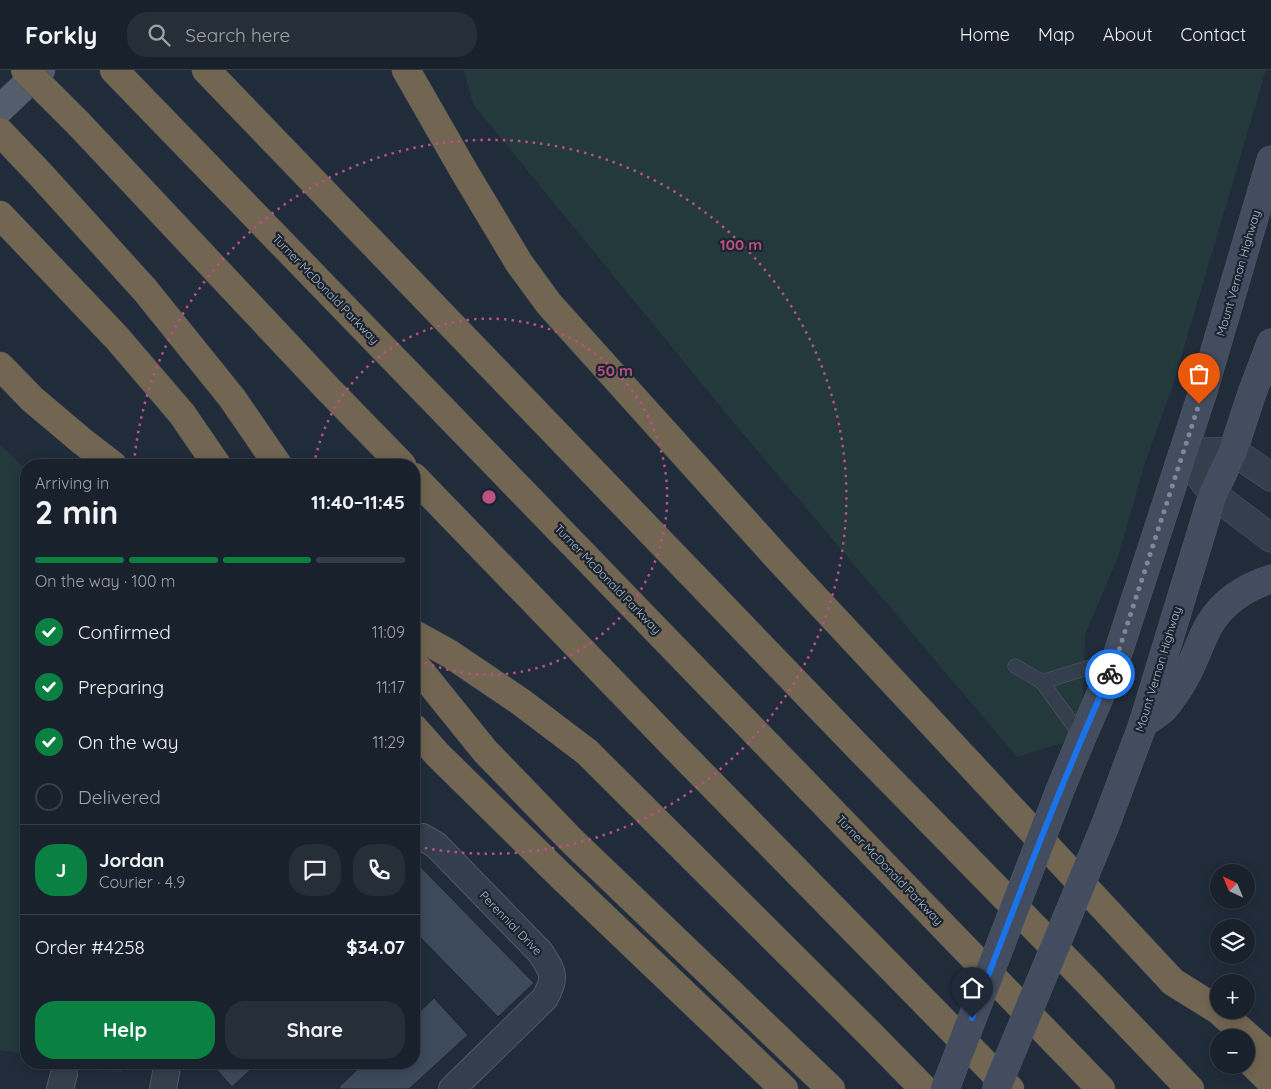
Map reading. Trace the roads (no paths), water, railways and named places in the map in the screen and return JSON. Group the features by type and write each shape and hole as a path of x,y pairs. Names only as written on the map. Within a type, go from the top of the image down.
{"highway":[{"path":"25,70 78,123 396,459"},
{"name":"Turner McDonald Parkway","path":"114,70 1101,1089"},
{"path":"206,70 1190,1089"},
{"path":"406,70 519,263 549,304 776,556 1218,1029"},
{"path":"0,132 41,175 157,306 232,398 274,459"},
{"path":"0,216 118,338 182,414 210,455"},
{"path":"0,366 32,399 105,459"},
{"path":"420,483 1010,1089"},
{"path":"420,637 450,654 521,702 587,752 924,1089"},
{"path":"420,670 486,751 571,840 831,1089"},
{"path":"420,735 562,878 784,1089"},
{"path":"1173,982 1218,1010 1271,1057"},
{"path":"1255,1066 1271,1082"}],"main road":[{"path":"0,109 41,70"},
{"name":"Mount Vernon Highway","path":"945,1089 1060,790 1116,659 1204,388 1271,160"},
{"name":"Mount Vernon Highway","path":"996,1089 1105,826 1142,724 1212,494 1232,451 1271,343"},
{"path":"1142,724 1164,708 1181,685 1208,626 1223,606 1247,589 1271,580"}],"street":[{"path":"1183,453 1232,451 1271,476"},
{"path":"1183,453 1212,494 1271,538"},
{"name":"Perennial Drive","path":"420,837 436,846 540,952 551,970 552,985 545,998 452,1089"},
{"path":"162,1089 166,1069"}],"lane":[{"path":"1042,682 1116,659"},
{"path":"1015,666 1042,682 1082,737"}]}
